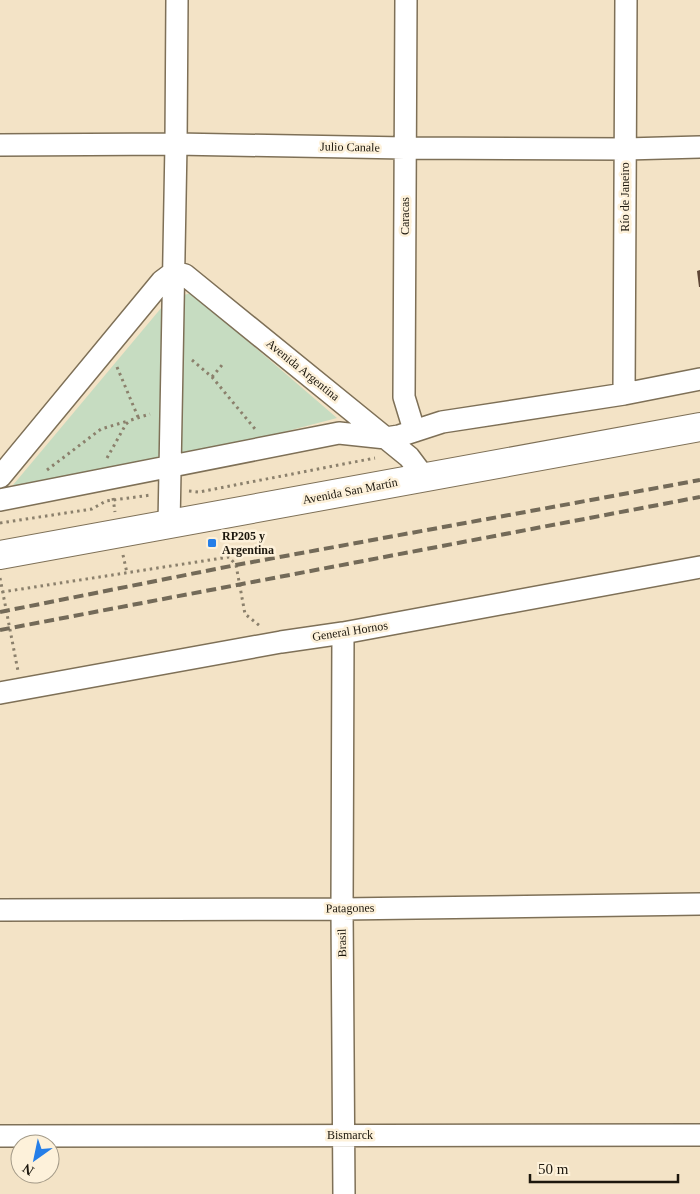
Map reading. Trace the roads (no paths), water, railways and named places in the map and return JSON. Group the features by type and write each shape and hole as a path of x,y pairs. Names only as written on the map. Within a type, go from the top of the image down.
{"main road":[{"name":"Avenida San Martín","path":"0,555 169,524 417,467 700,427"}],"street":[{"path":"169,524 177,0"},
{"name":"Caracas","path":"406,0 404,397 415,431"},
{"name":"Río de Janeiro","path":"624,394 626,0"},
{"name":"Julio Canale","path":"0,145 176,144 626,149 700,147"},
{"path":"0,478 162,281 174,272"},
{"name":"Avenida Argentina","path":"174,272 185,275 386,438 417,467"},
{"path":"0,500 338,433 386,438 400,436 442,422 624,394 700,379"},
{"name":"General Hornos","path":"0,693 281,642 342,633 700,567"},
{"name":"Brasil","path":"342,633 344,1194"},
{"name":"Patagones","path":"0,910 342,909 700,904"},
{"name":"Bismarck","path":"0,1136 700,1135"}],"railway":[{"path":"0,612 236,565 700,480"},
{"path":"0,630 700,497"}],"place":[{"name":"RP205 y Argentina","path":"212,543"}]}
